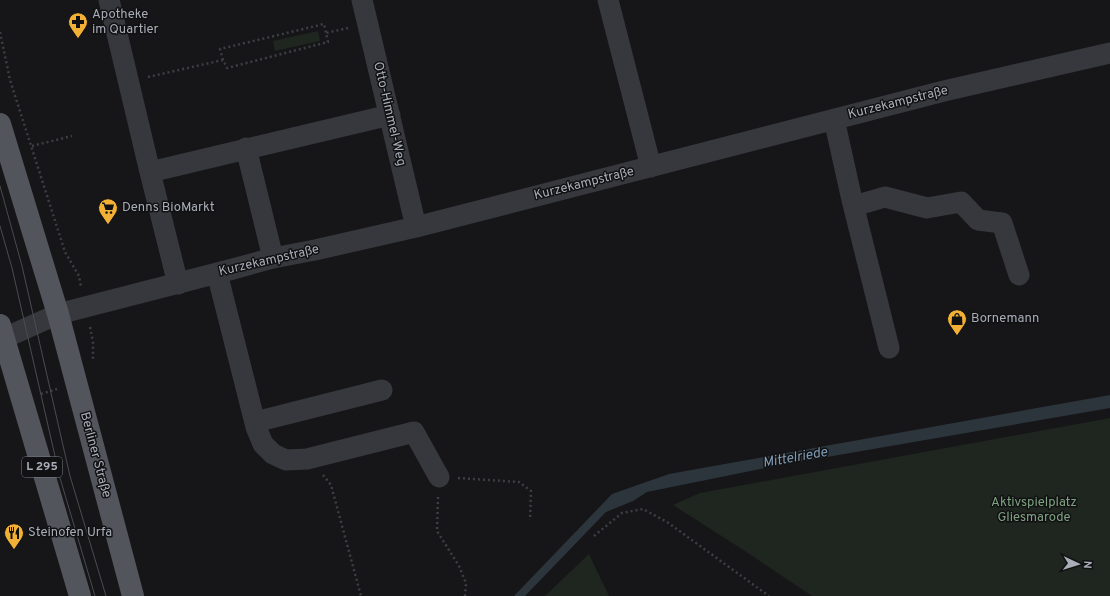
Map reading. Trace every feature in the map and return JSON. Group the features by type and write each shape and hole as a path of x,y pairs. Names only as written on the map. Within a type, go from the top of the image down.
{"main road":[{"name":"Berliner Straße","path":"0,124 58,314 132,596"},
{"name":"L 295","path":"1,335 80,596"}],"street":[{"path":"109,0 178,284"},
{"name":"Otto-Himmel-Weg","path":"362,0 416,227"},
{"path":"608,0 651,167"},
{"name":"Kurzekampstraße","path":"58,314 178,284 273,258 416,227 944,91 1110,53"},
{"path":"150,172 390,114"},
{"path":"834,119 889,348"},
{"path":"0,137 13,164"},
{"path":"246,148 273,258"},
{"path":"854,206 885,197 927,208 961,202 978,220 1002,223 1019,274"},
{"path":"218,273 255,422 263,444 273,454 286,460 307,459 414,432 439,476"},
{"path":"1,335 58,314"},
{"path":"255,422 382,390"}],"path":[{"path":"326,33 368,23"},
{"path":"324,24 326,33 328,42 227,68 220,49 324,24"},
{"path":"128,81 223,60"},
{"path":"32,146 72,136"},
{"path":"41,394 55,390"},
{"path":"307,459 331,485 361,596"},
{"path":"465,596 466,583 459,566 437,531 439,476 519,482 531,491 530,520"},
{"path":"594,536 622,513 643,509 667,522 769,596"}],"green space":[{"path":"318,31 320,41 275,51 273,41"},
{"name":"Aktivspielplatz Gliesmarode","path":"1110,418 1110,596 812,596 673,505 700,493"},
{"path":"589,554 609,596 545,596"}],"water":[{"name":"Mittelriede","path":"1110,395 1110,408 775,466 647,492 633,501 606,512 525,596 514,596 612,494 669,474"}],"tram line":[{"path":"0,186 22,266 70,476 106,596"},
{"path":"0,226 12,268 60,478 95,596"}],"place":[{"name":"Apotheke im Quartier","path":"78,39"},
{"name":"Denns BioMarkt","path":"108,225"},
{"name":"Bornemann","path":"957,336"},
{"name":"Steinofen Urfa","path":"14,550"}]}
